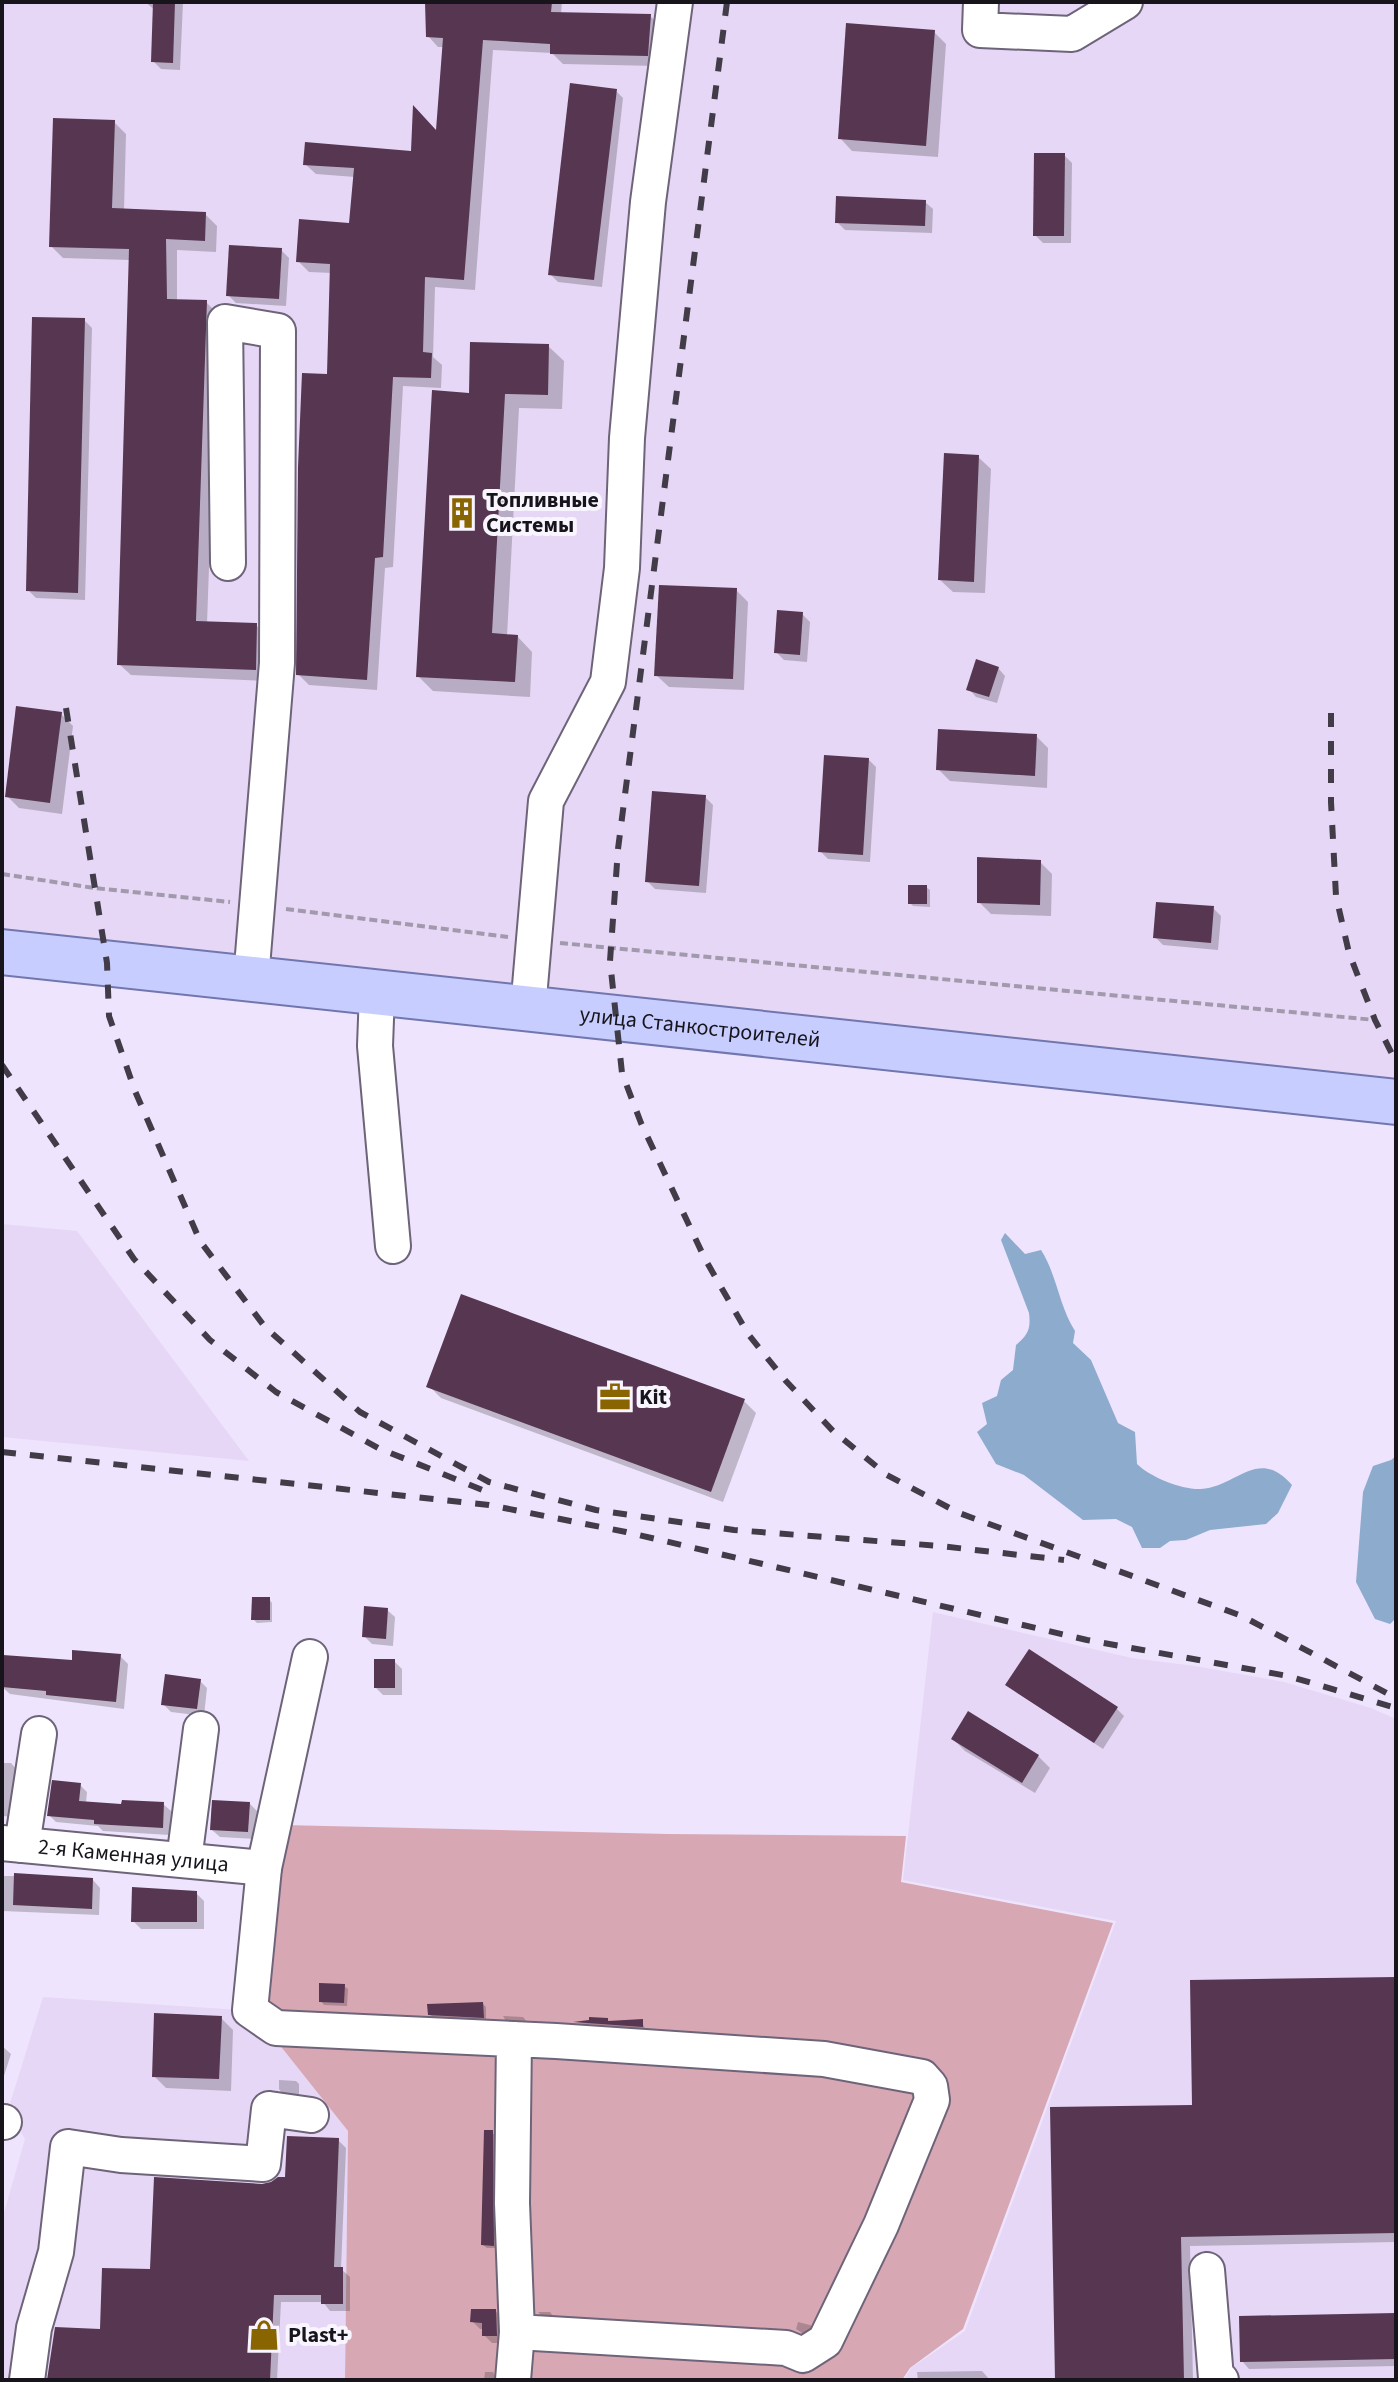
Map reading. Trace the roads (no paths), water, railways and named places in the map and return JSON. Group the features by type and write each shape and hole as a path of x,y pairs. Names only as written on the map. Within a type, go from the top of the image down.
{"main road":[{"name":"улица Станкостроителей","path":"2,952 1396,1102"}],"street":[{"path":"528,1009 546,801 608,682 622,568 627,438 648,202 675,2"},
{"path":"981,2 980,30 1072,34 1125,2"},
{"path":"228,563 225,322 278,331 277,663 251,979"},
{"path":"377,992 375,1046 393,1246"},
{"path":"310,1657 264,1868 250,2010 276,2028 514,2039 824,2059 922,2077 930,2086 932,2100 881,2225 825,2341 797,2368 786,2348 517,2332"},
{"path":"184,1860 201,1729"},
{"path":"12,1844 39,1734"},
{"name":"2-я Каменная улица","path":"12,1844 264,1868"},
{"path":"513,2380 517,2332 512,2203 514,2039"},
{"path":"27,2380 34,2328 56,2252 68,2147 121,2155 263,2164 269,2109 311,2115"},
{"path":"1207,2270 1216,2378 1221,2380"}],"water":[{"path":"1005,1233 1025,1254 1041,1250 1075,1331 1073,1343 1091,1360 1118,1423 1135,1432 1137,1464 1158,1478 1193,1489 1214,1487 1247,1472 1268,1469 1280,1474 1292,1485 1278,1513 1266,1524 1210,1530 1186,1540 1170,1541 1160,1548 1142,1548 1132,1527 1116,1519 1083,1520 1024,1475 996,1464 977,1432 987,1424 982,1403 997,1396 1001,1380 1013,1370 1016,1345 1026,1335 1030,1323 1001,1240"},
{"path":"1396,1456 1396,1618 1390,1624 1375,1619 1356,1582 1363,1492 1373,1466"}],"railway":[{"path":"727,2 618,849 610,961 622,1073 641,1123 705,1259 748,1334 785,1380 833,1431 887,1475 959,1513 1242,1616 1396,1698"},
{"path":"66,708 107,963 109,1016 135,1091 200,1241 265,1327 360,1412 489,1482 596,1510 734,1530 940,1546 1064,1560"},
{"path":"1331,713 1331,802 1336,896 1349,953 1375,1020 1396,1062"},
{"path":"2,1065 134,1259 210,1340 276,1392 378,1448 490,1493"},
{"path":"2,1452 489,1505 626,1532 1087,1640 1288,1676 1396,1708"}],"place":[{"name":"Топливные Системы","path":"462,513"},
{"name":"Kit","path":"615,1397"},
{"name":"Plast+","path":"264,2335"}]}
